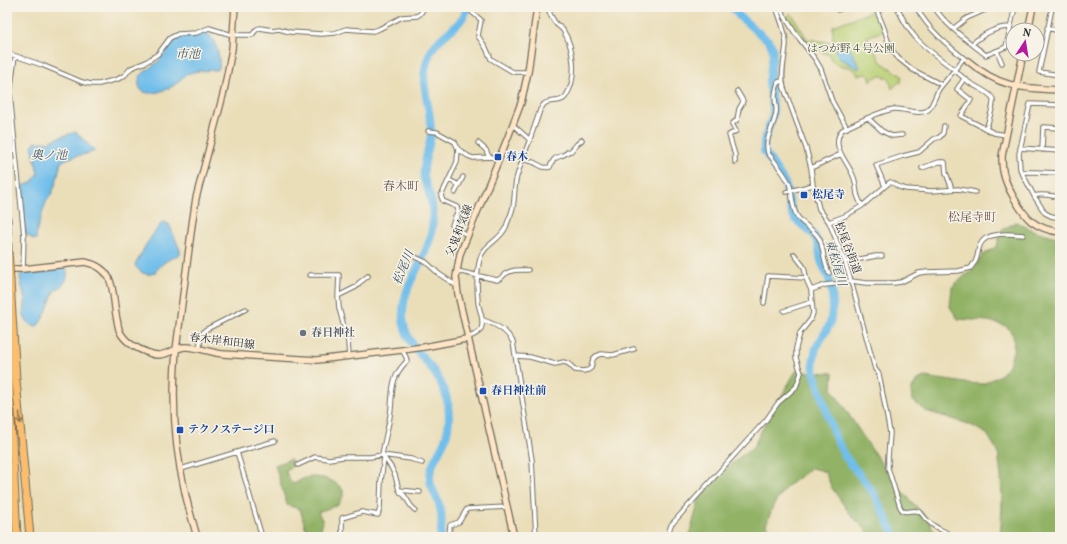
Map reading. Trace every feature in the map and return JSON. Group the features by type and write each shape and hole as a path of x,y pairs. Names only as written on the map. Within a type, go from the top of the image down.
{"highway":[{"path":"7,219 16,380 30,537"},
{"path":"7,343 17,537"}],"main road":[{"path":"197,537 184,491 180,469 174,399 174,370 195,205 224,91 232,49 235,7"},
{"name":"父鬼和気線","path":"514,537 457,286 457,271 460,254 521,103 528,72 537,7"},
{"path":"1030,22 1033,7"},
{"path":"966,60 983,73 997,81 1016,87 1060,90"},
{"path":"1021,62 1002,156 1003,174 1006,183 1016,201 1031,220 1044,227 1060,232"},
{"name":"春木岸和田線","path":"7,268 23,269 85,262 95,264 105,271 111,280 115,313 119,330 124,338 135,347 150,354 158,355 183,347 190,347 213,353 317,360 424,347 466,339 469,337"}],"street":[{"path":"7,53 42,65 82,82 100,84 118,79 125,75 131,68 146,62 158,54 170,38 178,34 196,33 209,28 233,34 252,35 257,29 260,28 321,34 335,33 346,28 373,31 402,17 417,16 425,7"},
{"path":"466,7 481,20 478,36 491,59 513,72 528,72"},
{"path":"469,337 477,334 482,328 483,320 478,304 477,276 482,254 501,236 505,229 513,207 517,177 540,110 543,105 548,102 562,100 565,98 573,75 573,59 566,37 562,29 553,21 548,7"},
{"path":"778,7 821,69 832,101 847,128"},
{"name":"松尾谷街道","path":"778,7 786,44 782,81 806,148 819,209 829,222 851,281 825,285 810,290"},
{"path":"837,10 847,7"},
{"path":"886,7 877,11 894,53 908,66 942,85"},
{"path":"897,7 904,22 922,44 973,86 988,94 993,100 989,122 986,129"},
{"path":"862,206 857,194 854,178 841,154 838,143 839,134 842,130 891,109 902,109 918,112 928,110 936,93 942,85 954,70 966,60 932,30 916,7"},
{"path":"934,7 953,29 986,55 1005,47"},
{"path":"937,11 944,7"},
{"path":"953,29 967,18 992,7"},
{"path":"1011,22 1015,7"},
{"path":"1060,8 1052,8 1038,72 1060,75"},
{"path":"972,44 980,37 1000,28 1005,28"},
{"path":"1047,28 1060,31"},
{"path":"997,51 1002,63"},
{"path":"15,56 10,94 24,236 23,269"},
{"path":"964,79 957,89 971,100 961,116 994,133 1006,135"},
{"path":"782,81 778,82 776,90 776,114 766,148 788,182 788,191 794,211 802,222 815,232 820,240 829,273"},
{"path":"1060,82 1060,90"},
{"path":"735,162 735,155 729,135 736,131 732,124 737,120 743,101 737,91"},
{"path":"1060,105 1030,104 1020,148 1019,162 1021,172 1045,214 1060,218"},
{"path":"868,118 882,131 892,136 902,135"},
{"path":"512,125 530,140"},
{"path":"885,186 876,165 919,152 934,139 940,137 943,133 944,126"},
{"path":"1042,150 1043,127 1060,128"},
{"path":"428,131 437,132 455,142 458,149 457,162 440,195 443,201 457,207 458,211 452,225 453,228 468,235"},
{"path":"523,159 547,168 550,167 553,160 571,151 576,144 582,140"},
{"path":"478,143 486,150 488,155 498,160"},
{"path":"1020,148 1060,151"},
{"path":"458,149 473,158 491,157"},
{"path":"811,168 841,154"},
{"path":"922,168 939,162 945,162 946,173 952,189"},
{"path":"1021,172 1060,173"},
{"path":"455,193 463,177"},
{"path":"449,180 459,185"},
{"path":"829,222 845,216 862,206 890,182 906,190 932,191 952,189 975,192"},
{"path":"788,191 813,185"},
{"path":"1034,196 1045,195 1060,197"},
{"path":"455,216 462,219"},
{"path":"951,537 947,532 940,530 927,521 919,512 904,512 900,507 888,468 890,433 880,374 875,369 851,281 894,284 919,273 958,271 971,268 976,260 981,244 985,239 1000,234 1023,235"},
{"path":"667,537 671,525 766,420 778,403 796,387 800,373 796,358 796,348 800,333 812,319 813,313 810,290 804,267 794,254"},
{"path":"845,262 882,256"},
{"path":"416,258 426,262 439,274 457,286"},
{"path":"457,271 497,280 514,270 528,270"},
{"path":"310,276 339,275 339,308 348,342 349,357"},
{"path":"338,296 356,287 368,276"},
{"path":"764,303 768,276 806,278"},
{"path":"784,311 812,302"},
{"path":"200,349 200,338 205,330 246,309"},
{"path":"483,320 495,325 510,336 513,342 532,460 536,537"},
{"path":"516,356 530,357 555,364 564,362 569,364 575,370 583,371 591,368 593,359 596,356 602,354 613,356 634,349"},
{"path":"342,536 342,518 362,512 378,515 380,508 380,480 394,381 407,361 404,350"},
{"path":"180,469 276,441"},
{"path":"237,452 262,537"},
{"path":"383,456 395,475 399,490 411,506 416,510"},
{"path":"298,465 315,457 329,459 343,457 383,456 411,459 422,463"},
{"path":"399,490 420,492"},
{"path":"449,537 450,525 459,522 467,509 508,507"}],"green space":[{"name":"はつが野４号公園","path":"873,11 875,12 883,31 867,37 881,62 902,76 901,83 899,82 892,89 889,78 879,76 871,81 869,74 858,75 849,67 840,66 833,62 829,55 804,41 787,17 791,13 808,39 833,43 833,26"},
{"path":"1016,222 1032,230 1060,238 1060,537 999,537 1001,528 1002,500 1001,477 998,452 987,434 969,424 926,411 912,400 911,391 916,381 924,377 983,384 1002,374 1009,365 1014,348 1013,335 1006,326 989,321 958,319 950,307 952,287 976,266 982,256 997,246 1001,230"},
{"path":"796,371 833,373 832,389 899,488 926,517 938,537 871,537 850,514 832,488 825,472 811,468 785,488 773,506 766,525 778,537 689,537 700,496 721,472 754,446 762,429"},
{"path":"291,459 292,467 285,470 291,482 294,484 305,478 315,477 336,483 343,490 343,496 338,505 318,512 323,522 319,536 324,537 308,537 300,509 287,505 275,465"}],"water":[{"name":"市池","path":"204,32 211,37 214,42 218,53 219,68 216,70 197,71 187,74 168,89 155,93 144,92 141,89 139,84 140,76 158,62 177,37 197,35"},
{"path":"845,43 860,67 858,69 838,57 836,51 837,46"},
{"name":"奥ノ池","path":"76,132 95,151 69,158 61,162 56,183 46,202 37,230 36,239 34,240 25,233 22,186 31,183 38,174 32,145 36,142 49,142"},
{"path":"162,222 169,224 180,250 180,255 164,263 156,272 145,274 135,265 147,243"},
{"path":"66,267 66,280 57,290 55,289 42,320 36,327 31,325 26,320 23,313 25,308 25,299 20,275 23,273"}],"waterway":[{"name":"松尾川","path":"440,537 442,516 430,480 430,472 446,436 449,422 449,408 445,392 438,378 408,337 403,322 403,314 404,303 410,283 424,255 431,235 431,201 424,180 425,161 431,134 430,116 424,81 426,65 433,48 459,23 467,7"},
{"name":"東松尾川","path":"732,7 740,17 769,41 772,47 773,54 769,82 773,115 764,142 764,151 785,183 792,213 795,219 814,235 818,243 821,261 829,279 833,304 830,324 816,348 813,363 815,375 834,434 844,455 873,492 896,537"}],"place":[{"name":"春木","path":"498,157"},
{"name":"松尾寺","path":"804,195"},
{"name":"春日神社","path":"303,333"},
{"name":"春日神社前","path":"483,391"},
{"name":"テクノステージ口","path":"180,430"}],"district":[{"name":"春木町","path":"401,187"},
{"name":"松尾寺町","path":"972,218"}]}
